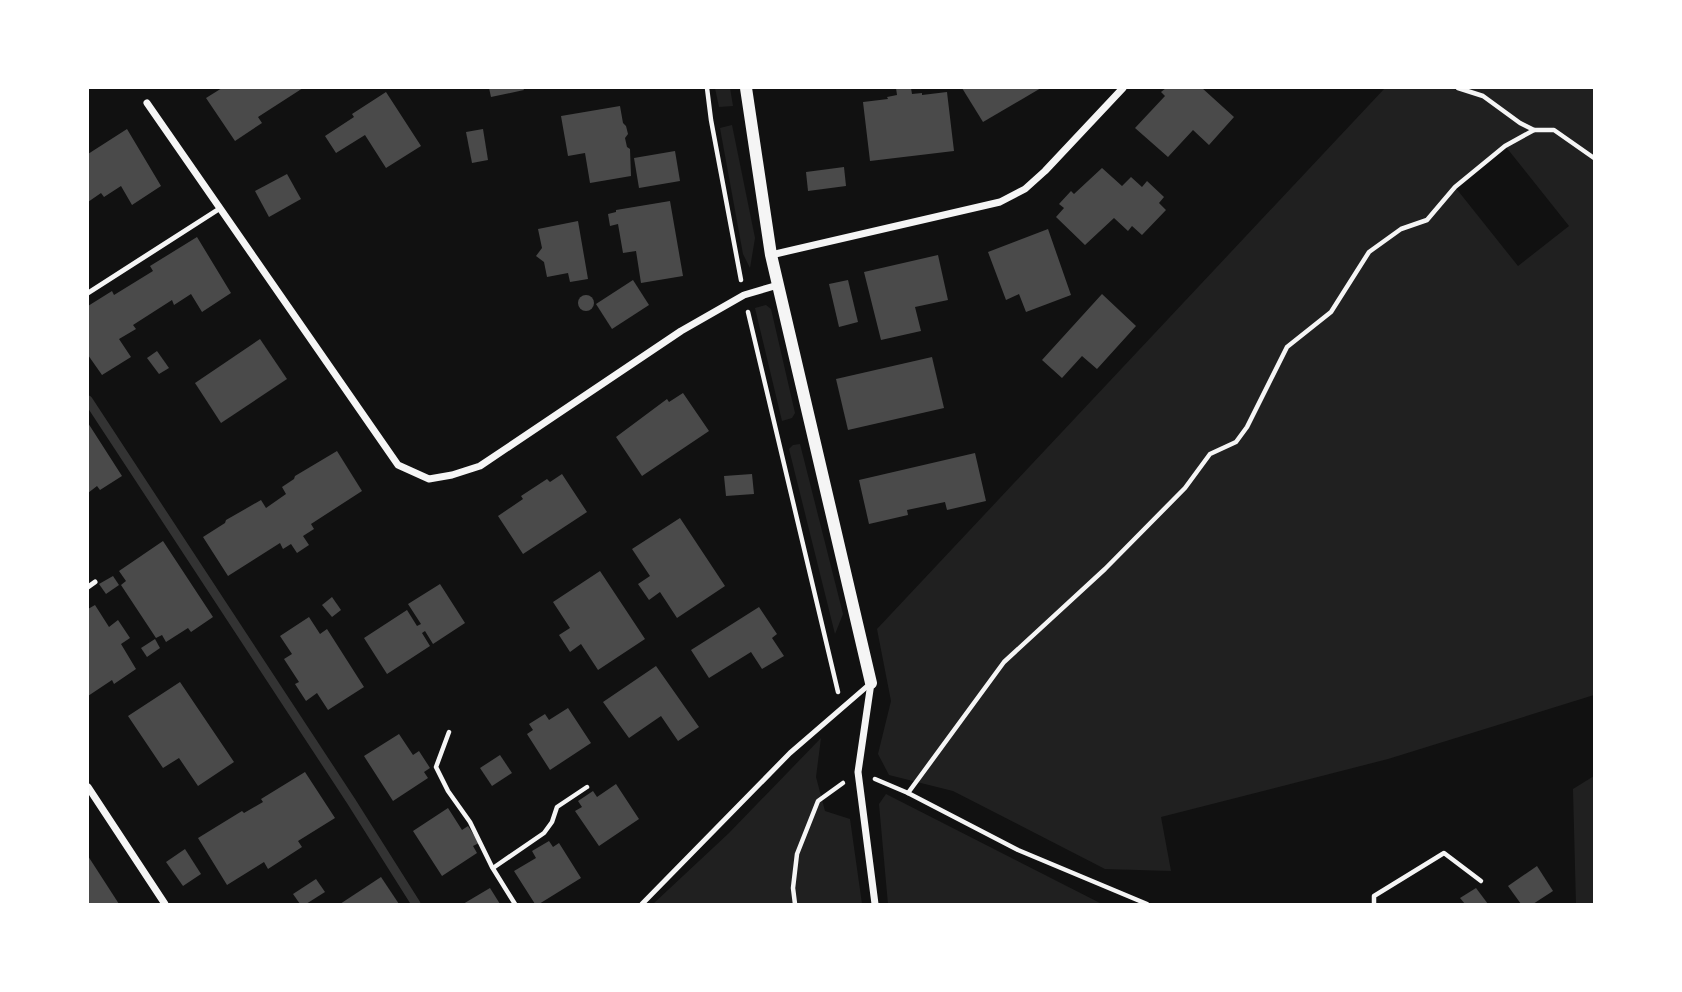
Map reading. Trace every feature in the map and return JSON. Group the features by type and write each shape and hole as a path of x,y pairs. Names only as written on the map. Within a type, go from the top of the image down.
{"street":[{"path":"746,88 771,255 872,683 858,772 875,905"},
{"path":"771,255 1000,202 1025,189 1045,171 1123,88"},
{"path":"147,103 398,465 429,479 480,466 681,331 744,295 779,285"},
{"path":"88,786 165,905"}],"lane":[{"path":"88,293 219,209"},
{"path":"88,587 95,582"},
{"path":"642,905 790,753 872,683"}],"path":[{"path":"707,88 744,295 842,711"},
{"path":"1458,88 1483,96 1534,130 1554,130 1594,158"},
{"path":"908,793 1004,662 1105,569 1185,488 1210,454 1236,442 1247,427 1287,347 1331,312 1369,252 1401,229 1427,220 1455,187 1506,146 1534,130"},
{"path":"449,732 436,768 470,822 515,905"},
{"path":"795,905 793,888 797,854 818,801 858,772 908,793 1018,850 1147,905"},
{"path":"493,868 544,833 552,822 556,807 587,787"},
{"path":"1374,905 1374,896 1444,853 1480,881"}],"shaded area":[{"path":"715,88 730,88 733,106 719,107"},
{"path":"1385,88 1594,88 1594,695 1388,759 1161,817 1171,871 1105,869 953,791 889,775 878,754 891,701 877,629","holes":["1506,147 1569,226 1518,266 1455,187"]},
{"path":"732,125 755,238 750,268 743,254 720,128"},
{"path":"766,305 771,309 795,413 792,418 782,421 755,308"},
{"path":"800,444 843,614 835,634 789,449"},
{"path":"821,738 816,777 825,811 850,819 862,904 653,904 729,833"},
{"path":"1594,776 1594,904 1576,904 1573,789"},
{"path":"886,794 1102,904 888,904 879,804"}],"building":[{"path":"222,88 303,88 258,117 262,123 235,141 206,98"},
{"path":"489,88 523,88 524,90 491,97"},
{"path":"896,88 911,88 912,94 922,95 947,92 954,151 870,161 863,102 888,99 887,97 897,95"},
{"path":"962,88 1041,88 983,122"},
{"path":"1166,88 1202,88 1234,117 1209,145 1193,130 1168,157 1135,128 1165,96 1161,92"},
{"path":"386,92 421,146 386,168 365,135 336,153 325,136"},
{"path":"620,106 628,134 625,138 630,149 631,176 590,183 585,153 568,156 561,116"},
{"path":"127,129 161,186 132,205 121,186 104,197 101,193 88,202 88,154"},
{"path":"483,129 488,160 472,163 466,132"},
{"path":"675,151 680,181 639,188 634,158"},
{"path":"844,167 846,186 808,191 806,172"},
{"path":"1102,168 1122,186 1131,177 1142,187 1147,181 1164,197 1159,203 1166,210 1142,235 1132,226 1128,231 1114,218 1085,245 1056,217 1064,208 1059,204 1071,191 1074,194"},
{"path":"287,174 301,199 269,217 255,191"},
{"path":"670,201 683,276 641,283 636,251 623,253 618,224 610,226 608,214 616,210"},
{"path":"578,221 588,279 570,282 568,273 547,277 544,262 536,256 542,248 538,229"},
{"path":"1048,229 1071,295 1026,312 1019,294 1006,300 988,252"},
{"path":"197,237 231,293 202,312 191,294 174,305 172,300 133,325 136,329 119,339 131,357 102,375 88,355 88,306 112,291 114,295 153,271 150,266"},
{"path":"938,255 948,300 915,307 921,331 881,340 864,272"},
{"path":"633,280 649,305 612,329 596,304"},
{"path":"848,280 858,322 839,327 829,284"},
{"path":"1102,294 1136,326 1097,369 1082,356 1062,378 1042,360"},
{"path":"583,295 589,295 594,303 592,309 583,311 578,306 578,300"},
{"path":"260,339 287,379 221,423 195,383"},
{"path":"157,351 169,368 159,374 147,358"},
{"path":"932,357 944,408 848,430 836,379"},
{"path":"683,393 709,431 642,476 616,437 667,399 669,402"},
{"path":"88,423 122,476 100,490 97,486 88,493"},
{"path":"337,451 362,491 311,524 314,529 303,536 309,545 297,553 291,544 283,549 280,543 228,576 203,537 261,500 266,508 286,494 282,487 295,476"},
{"path":"975,453 986,501 947,510 945,502 907,510 908,515 869,524 859,480"},
{"path":"562,474 587,512 523,554 498,516 523,499 521,496 547,479 550,482"},
{"path":"752,474 754,494 726,496 724,476"},
{"path":"680,518 725,586 677,618 660,592 649,600 638,584 650,576 632,549"},
{"path":"163,541 213,617 191,632 188,628 166,642 162,635 156,638 121,585 126,581 119,571"},
{"path":"600,571 645,639 598,670 581,644 570,652 559,635 570,628 553,602"},
{"path":"113,576 119,585 106,594 99,584"},
{"path":"440,584 465,623 433,644 425,631 422,633 430,646 387,674 364,638 407,610 417,626 421,624 408,604"},
{"path":"332,597 341,610 332,617 322,605"},
{"path":"95,605 109,627 118,620 130,638 121,644 136,669 114,684 112,680 88,696 88,609"},
{"path":"759,607 777,634 772,638 784,656 762,669 751,652 709,678 691,650"},
{"path":"309,617 320,634 327,629 364,687 328,710 317,693 306,701 295,684 299,682 284,659 292,654 280,636"},
{"path":"155,639 160,648 147,657 141,648"},
{"path":"656,666 699,727 678,741 661,716 629,738 603,702"},
{"path":"180,682 234,762 198,786 179,758 163,768 128,716"},
{"path":"568,708 591,743 550,770 527,734 533,730 529,724 545,714 549,720"},
{"path":"399,734 413,755 419,751 430,768 424,772 428,778 393,801 364,756"},
{"path":"500,755 512,773 492,786 480,768"},
{"path":"305,772 335,818 298,841 302,847 268,869 264,862 227,885 198,838 242,811 244,813 263,802 261,799"},
{"path":"616,784 639,819 599,846 575,811 582,807 578,801 593,791 597,797"},
{"path":"448,808 462,830 468,826 479,843 473,846 477,853 442,876 413,831"},
{"path":"549,841 553,847 559,843 581,878 535,904 514,871 536,858 532,851"},
{"path":"185,849 201,874 183,886 166,862"},
{"path":"88,856 119,904 88,904"},
{"path":"1537,866 1553,891 1533,904 1521,904 1508,886"},
{"path":"381,877 399,904 340,904"},
{"path":"316,879 325,892 306,904 300,904 293,894"},
{"path":"490,888 500,904 463,904"},
{"path":"1476,888 1488,904 1465,904 1460,898"}],"waterway":[{"path":"88,400 416,904"}]}
